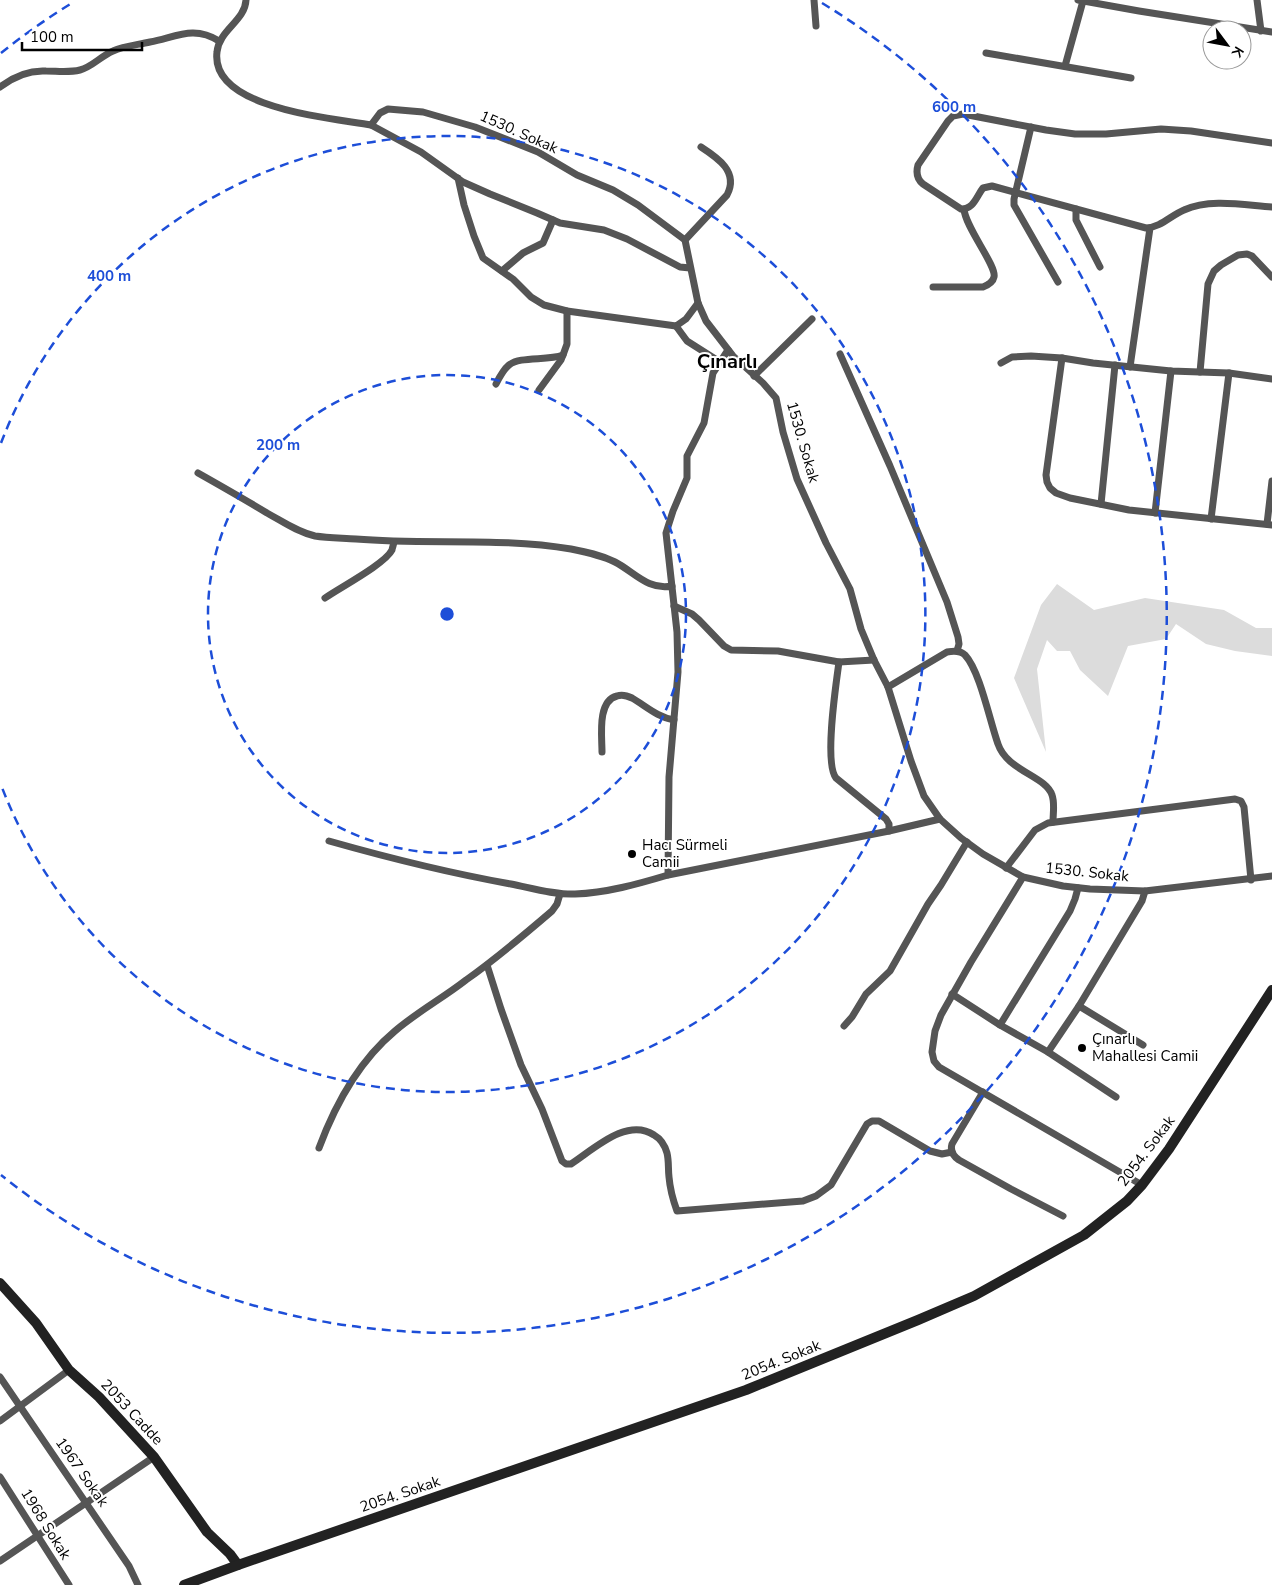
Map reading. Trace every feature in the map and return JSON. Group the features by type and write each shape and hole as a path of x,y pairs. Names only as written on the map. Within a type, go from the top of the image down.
{"main road":[{"name":"2054. Sokak","path":"184,1585 238,1564 746,1390 974,1296 1084,1235 1127,1201 1142,1185 1169,1149 1272,990"},
{"name":"2053 Cadde","path":"0,1283 36,1323 69,1370 99,1397 154,1457 207,1532 238,1564"}],"street":[{"path":"246,0 240,16 219,41 216,59 224,79 238,91 278,109 371,125 421,152 458,178 490,194 552,220 571,226 604,230 626,239 680,267 690,268"},
{"path":"814,0 816,26"},
{"path":"1065,66 1081,0 1272,32"},
{"path":"1257,0 1261,31"},
{"path":"0,87 29,72 81,70 113,51 126,46 161,40 182,33 202,33 219,41"},
{"path":"986,53 1131,78"},
{"name":"1530. Sokak","path":"371,125 380,113 388,109 423,112 475,127 538,152 576,175 613,190 638,205 685,240 698,303 706,321 733,356 763,383 776,398 783,432 797,479 826,543 850,589 874,660 888,687 924,796 940,819 967,842 983,854 1022,877 1078,888 1145,891 1204,883 1251,880 1272,876"},
{"path":"1272,143 1192,131 1161,129 1106,134 1075,134 963,114 954,116 948,121 918,165 917,176 923,184 959,208 964,209 972,206 981,191 986,187 994,186 1150,228 1160,225 1184,210 1203,205 1272,207"},
{"path":"1031,127 1014,202 1015,208 1058,282"},
{"path":"685,240 727,195 731,186 730,176 724,165 701,148"},
{"path":"458,178 464,205 483,258 544,305 567,311 676,326 686,319 698,303"},
{"path":"933,287 983,287 989,284 994,277 995,274 990,263 965,218 964,209"},
{"path":"1076,209 1076,220 1100,267"},
{"path":"502,271 523,253 543,243 552,220"},
{"path":"1130,367 1150,228"},
{"path":"1200,372 1208,284 1214,271 1238,255 1247,254 1252,256 1272,278"},
{"path":"539,390 561,360 567,344 567,311"},
{"path":"754,376 812,319"},
{"path":"676,326 687,341 720,362"},
{"path":"668,875 668,777 678,672 677,632 666,534 673,510 687,478 687,456 704,423 713,373 728,350"},
{"path":"840,354 890,466 947,602 958,637 957,651"},
{"path":"496,384 510,364 523,359 546,359 563,355"},
{"path":"1001,363 1021,356 1062,358 1130,367 1171,371 1229,373 1272,379"},
{"path":"1062,358 1046,475 1050,488 1056,492 1070,498 1129,510 1269,525 1272,481"},
{"path":"1100,504 1116,365"},
{"path":"1155,513 1171,371"},
{"path":"1211,519 1229,373"},
{"path":"198,473 291,527 315,536 394,542 507,542 561,547 585,551 609,559 652,585 672,586"},
{"path":"325,598 388,555 394,542"},
{"path":"674,606 692,614 724,646 731,650 778,651 839,662 874,660"},
{"path":"888,687 947,652 957,651 964,654 971,664 979,683 1001,753 1011,763 1046,786 1052,793 1053,822"},
{"path":"839,662 832,711 831,765 833,773 836,778 886,819 889,824 889,831"},
{"path":"602,752 604,708 615,696 630,697 659,716 674,720"},
{"path":"1006,868 1035,830 1053,822 1236,798 1241,801 1244,807 1251,880"},
{"path":"329,841 401,861 487,880 560,894 575,894 602,891 668,875 940,819"},
{"path":"844,1026 866,994 890,971 924,910 941,886 967,842"},
{"path":"1022,877 952,994 938,1023 933,1041 933,1058 939,1067 1142,1185"},
{"path":"1000,1024 1070,911 1078,888"},
{"path":"1048,1052 1079,1006 1142,901 1145,891"},
{"path":"319,1148 340,1101 355,1076 378,1047 403,1024 487,965 552,911 557,904 560,894"},
{"path":"487,965 521,1065 542,1109 562,1162 571,1164 600,1144 624,1131 634,1129 649,1132 661,1141 666,1149 669,1180 677,1211 803,1200 816,1196 831,1185 867,1124 872,1121 879,1121 933,1152 942,1154 952,1152"},
{"path":"952,994 1048,1052 1116,1097"},
{"path":"1079,1006 1143,1045"},
{"path":"983,1092 953,1141 952,1152 958,1160 1011,1190 1063,1216"},
{"path":"0,1421 69,1370"},
{"name":"1967 Sokak","path":"0,1376 129,1566 138,1585"},
{"path":"0,1561 154,1457"},
{"name":"1968 Sokak","path":"0,1477 69,1585"}],"shaded area":[{"path":"1057,584 1094,610 1145,598 1224,610 1256,628 1272,628 1272,656 1235,651 1206,644 1176,624 1166,639 1128,646 1108,696 1080,670 1070,651 1057,651 1047,640 1037,669 1046,752 1014,678 1041,605"}],"place":[{"name":"Hacı Sürmeli Camii","path":"632,854"},
{"name":"Çınarlı Mahallesi Camii","path":"1082,1048"}],"district":[{"name":"Çınarlı","path":"727,361"}]}
